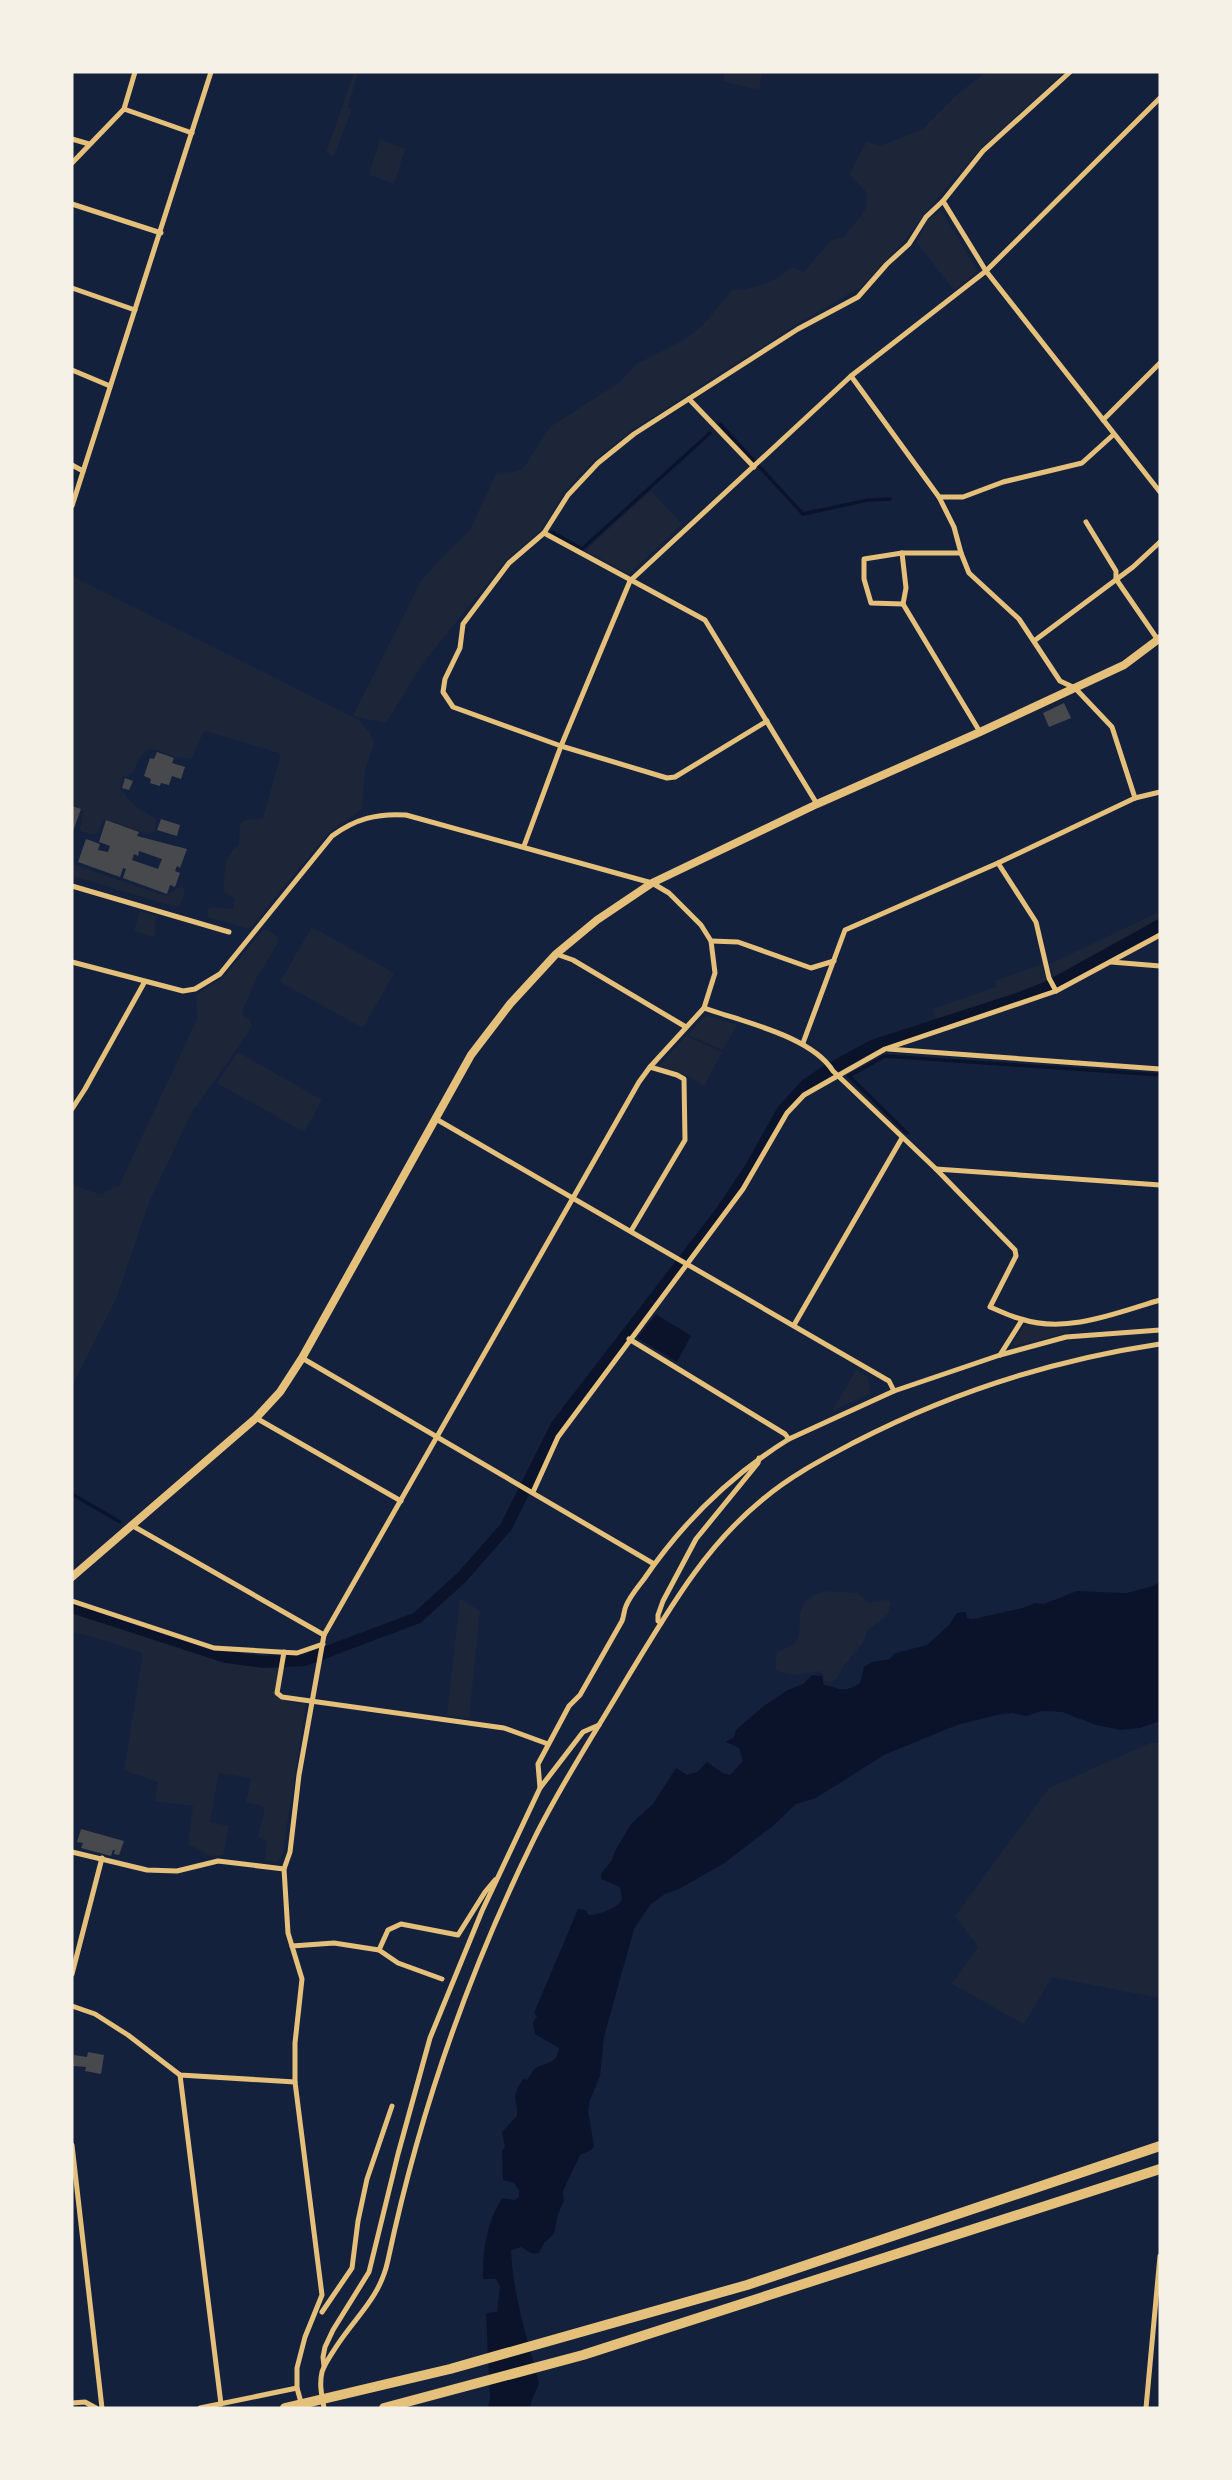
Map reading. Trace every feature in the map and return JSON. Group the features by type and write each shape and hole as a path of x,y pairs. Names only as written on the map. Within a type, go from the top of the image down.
{"highway":[{"path":"285,2408 450,2369 747,2285 1160,2146"},
{"path":"384,2408 623,2343 1160,2169"}],"main road":[{"path":"72,1577 256,1418 280,1392 302,1358 471,1055 494,1024 556,954 597,920 652,883 817,804 1124,665 1159,639"}],"street":[{"path":"72,163 124,109 135,72"},
{"path":"72,506 211,72"},
{"path":"767,721 675,777 667,778 561,746 453,707 443,692 445,679 460,649 463,624 509,563 544,533 568,495 598,463 634,434 798,329 858,297 909,244 926,217 943,201 983,151 1070,72"},
{"path":"524,846 561,746 630,581 851,376 986,271 1160,98"},
{"path":"124,109 192,133"},
{"path":"72,139 89,144"},
{"path":"943,201 986,271 1160,492"},
{"path":"72,204 161,233"},
{"path":"72,288 135,310"},
{"path":"1103,420 1160,363"},
{"path":"72,370 110,386"},
{"path":"851,376 939,497 954,527 969,573 1009,609 1060,681 1075,688 1112,727 1135,798"},
{"path":"689,399 754,467"},
{"path":"939,497 963,497 1003,482 1082,463 1113,435"},
{"path":"72,465 83,471"},
{"path":"1086,522 1116,571 1116,579 1159,639"},
{"path":"544,533 705,620 817,804"},
{"path":"1034,641 1133,568 1160,542"},
{"path":"903,604 871,603 864,579 864,559 902,553 961,553"},
{"path":"902,553 906,588 903,604 980,732"},
{"path":"803,1043 845,930 998,863 1135,798 1160,792"},
{"path":"72,962 144,983 183,991 195,989 219,974 323,845 342,828 369,816 406,815 652,883 669,893 701,925 711,941 715,973 704,1008 650,1067 324,1635 299,1775 290,1852 284,1869 288,1933 302,1979 295,2043 295,2082 323,2295 301,2349 297,2368 297,2388 302,2408"},
{"path":"998,863 1036,922 1049,978 1056,991"},
{"path":"72,886 229,932"},
{"path":"533,1492 558,1437 743,1189 787,1113 804,1095 835,1073 885,1049 1056,991 1160,934"},
{"path":"711,941 738,942 811,968 834,961"},
{"path":"556,954 573,960 686,1027"},
{"path":"1111,962 1160,966"},
{"path":"72,1109 144,983"},
{"path":"704,1008 803,1043 936,1169 1015,1250 1016,1256 990,1307 1022,1320 1052,1324 1092,1320 1160,1300"},
{"path":"885,1049 1160,1069"},
{"path":"631,1231 685,1140 684,1079 650,1067"},
{"path":"436,1119 889,1381 894,1391"},
{"path":"794,1325 902,1138"},
{"path":"936,1169 1160,1185"},
{"path":"1000,1355 1022,1320"},
{"path":"540,1788 538,1764 569,1706 580,1695 622,1621 624,1608 681,1530 718,1492 760,1458 789,1439 894,1391 1000,1355 1066,1337 1160,1330"},
{"path":"629,1339 785,1434 789,1439"},
{"path":"324,2366 379,2288 387,2266 399,2203 415,2146 449,2039 471,1980 534,1839 685,1582 711,1549 761,1500 806,1468 888,1426 955,1396 1006,1378 1079,1359 1160,1344"},
{"path":"302,1358 654,1564"},
{"path":"256,1418 401,1501"},
{"path":"661,1623 658,1621 658,1615 663,1601 696,1539 760,1458"},
{"path":"133,1526 324,1635"},
{"path":"72,1601 203,1646 297,1653 323,1644"},
{"path":"284,1652 277,1693 288,1699 504,1728 548,1744"},
{"path":"324,2408 320,2389 325,2347 369,2272 430,2038 499,1875 540,1788 583,1732 599,1725"},
{"path":"72,1852 147,1870 177,1871 218,1861 284,1869"},
{"path":"72,1971 102,1858"},
{"path":"379,1950 388,1930 401,1924 458,1935 499,1875"},
{"path":"292,1946 334,1943 379,1950 398,1963 442,1979"},
{"path":"72,2006 106,2021 180,2075 295,2082"},
{"path":"180,2075 221,2404"},
{"path":"322,2312 352,2269 367,2179 392,2106"},
{"path":"72,2145 102,2408"},
{"path":"1146,2408 1160,2256"},
{"path":"200,2408 297,2388"},
{"path":"72,2403 85,2402 96,2408"}],"shaded area":[{"path":"354,72 358,72 348,107 352,109 334,156 326,153"},
{"path":"725,72 762,72 759,90 723,81"},
{"path":"987,72 1064,72 980,149 923,215 906,239 861,287 797,324 632,430 594,460 565,491 541,530 507,559 423,663 386,723 353,716 421,581 470,530 497,472 512,472 525,466 550,427 620,382 635,365 687,338 705,323 732,290 764,284 793,267 804,272 831,240 844,237 866,209 867,193 849,174 867,141 879,146 923,129 961,91"},
{"path":"380,139 405,149 394,184 369,175"},
{"path":"941,211 978,271 954,290 917,243 927,220"},
{"path":"651,491 682,524 629,574 588,552 587,549"},
{"path":"72,576 359,720 372,736 374,744 365,770 362,809 329,832 251,927 246,928 208,917 208,909 233,909 235,898 224,891 226,865 239,845 241,823 263,818 279,753 206,731 192,758 172,756 151,749 139,759 133,773 123,777 120,789 135,806 156,819 155,832 148,834 106,819 103,820 98,833 93,835 81,831 83,810 72,805"},
{"path":"72,864 166,896 179,887 183,887 185,892 180,905 176,907 72,876"},
{"path":"140,911 156,916 154,937 134,931"},
{"path":"1160,911 1160,919 1054,978 1050,964"},
{"path":"312,927 394,973 363,1028 280,982"},
{"path":"263,930 269,930 278,938 277,945 257,977 242,1011 252,1027 192,1112 150,1200 116,1299 72,1386 72,1185 99,1194 119,1186 198,1017 197,994 223,978"},
{"path":"1042,964 1047,981 936,1019 932,1009 996,987 995,981"},
{"path":"708,1016 737,1025 723,1050 688,1035"},
{"path":"686,1036 722,1052 704,1086 688,1076 659,1066"},
{"path":"238,1052 322,1100 304,1132 217,1083"},
{"path":"656,1314 691,1336 677,1362 637,1338"},
{"path":"1028,1324 1072,1327 1070,1332 1015,1346 1013,1343"},
{"path":"856,1370 868,1377 870,1394 832,1411"},
{"path":"1160,1582 1160,1721 1140,1728 1121,1730 1096,1725 1062,1712 1042,1711 1026,1716 1001,1714 957,1725 884,1755 816,1798 796,1804 773,1826 723,1864 651,1904 634,1929 604,2037 600,2076 588,2110 594,2146 580,2155 563,2191 564,2201 554,2234 544,2243 539,2253 531,2253 521,2247 511,2250 518,2300 538,2386 530,2408 488,2408 490,2399 486,2313 497,2312 500,2286 496,2279 483,2279 483,2258 489,2227 502,2198 515,2200 519,2197 519,2190 514,2183 503,2180 502,2150 505,2147 502,2132 517,2116 516,2095 523,2079 527,2080 535,2068 554,2060 559,2048 535,2034 533,2022 537,2017 534,2013 578,1909 585,1910 589,1915 598,1914 622,1900 620,1887 601,1879 601,1874 612,1860 631,1824 653,1804 676,1768 687,1775 697,1772 707,1762 730,1775 743,1761 739,1748 726,1742 765,1705 803,1684 812,1675 822,1676 824,1685 842,1689 854,1686 860,1683 864,1667 872,1662 890,1659 895,1653 927,1645 949,1625 957,1613 966,1612 967,1618 973,1619 1035,1603 1044,1604 1077,1591 1127,1593"},
{"path":"828,1591 858,1593 869,1603 888,1600 891,1603 888,1614 867,1631 863,1643 844,1665 838,1678 830,1682 823,1681 824,1676 820,1671 792,1675 776,1669 779,1652 792,1645 799,1635 802,1607 815,1595"},
{"path":"460,1598 480,1611 469,1718 447,1715"},
{"path":"72,1610 225,1660 263,1666 279,1665 275,1694 285,1701 306,1704 282,1857 276,1862 265,1860 267,1841 258,1837 265,1807 246,1802 251,1778 219,1773 210,1822 229,1826 223,1855 210,1856 188,1844 193,1806 155,1801 158,1782 124,1770 143,1653 72,1633"},
{"path":"1150,1743 1160,1743 1160,1998 1052,1977 1024,2024 952,1984 978,1947 955,1916 1049,1788"}],"building":[{"path":"1064,703 1071,718 1049,727 1043,713"},
{"path":"157,752 174,758 172,763 185,767 181,779 172,776 169,785 150,783 151,779 144,776 150,758 154,759"},
{"path":"125,778 133,781 129,790 122,788"},
{"path":"72,806 81,809 72,834"},
{"path":"161,819 180,825 177,836 157,830"},
{"path":"106,820 139,832 137,836 187,849 180,868 177,866 175,871 180,873 175,887 170,885 167,894 123,878 126,869 123,868 120,877 78,862 86,839 100,844 98,850 108,852 110,846 99,842","holes":["139,851 162,859 158,869 132,860 134,854 138,856"]},
{"path":"81,1829 124,1841 119,1855 114,1854 115,1850 111,1856 81,1848 83,1843 77,1842"},
{"path":"88,2052 104,2055 101,2074 85,2071 86,2067 73,2066 74,2055 87,2057"}],"waterway":[{"path":"720,424 803,514 868,500 890,499"},
{"path":"552,532 582,549 710,433"},
{"path":"72,1607 226,1657 263,1662 305,1660 417,1618 462,1577 506,1527 557,1425 721,1212 751,1167 783,1110 806,1085 872,1046 1048,987 1160,925"},
{"path":"907,1133 849,1076 885,1056 1160,1075"},
{"path":"72,1494 120,1522"}]}
